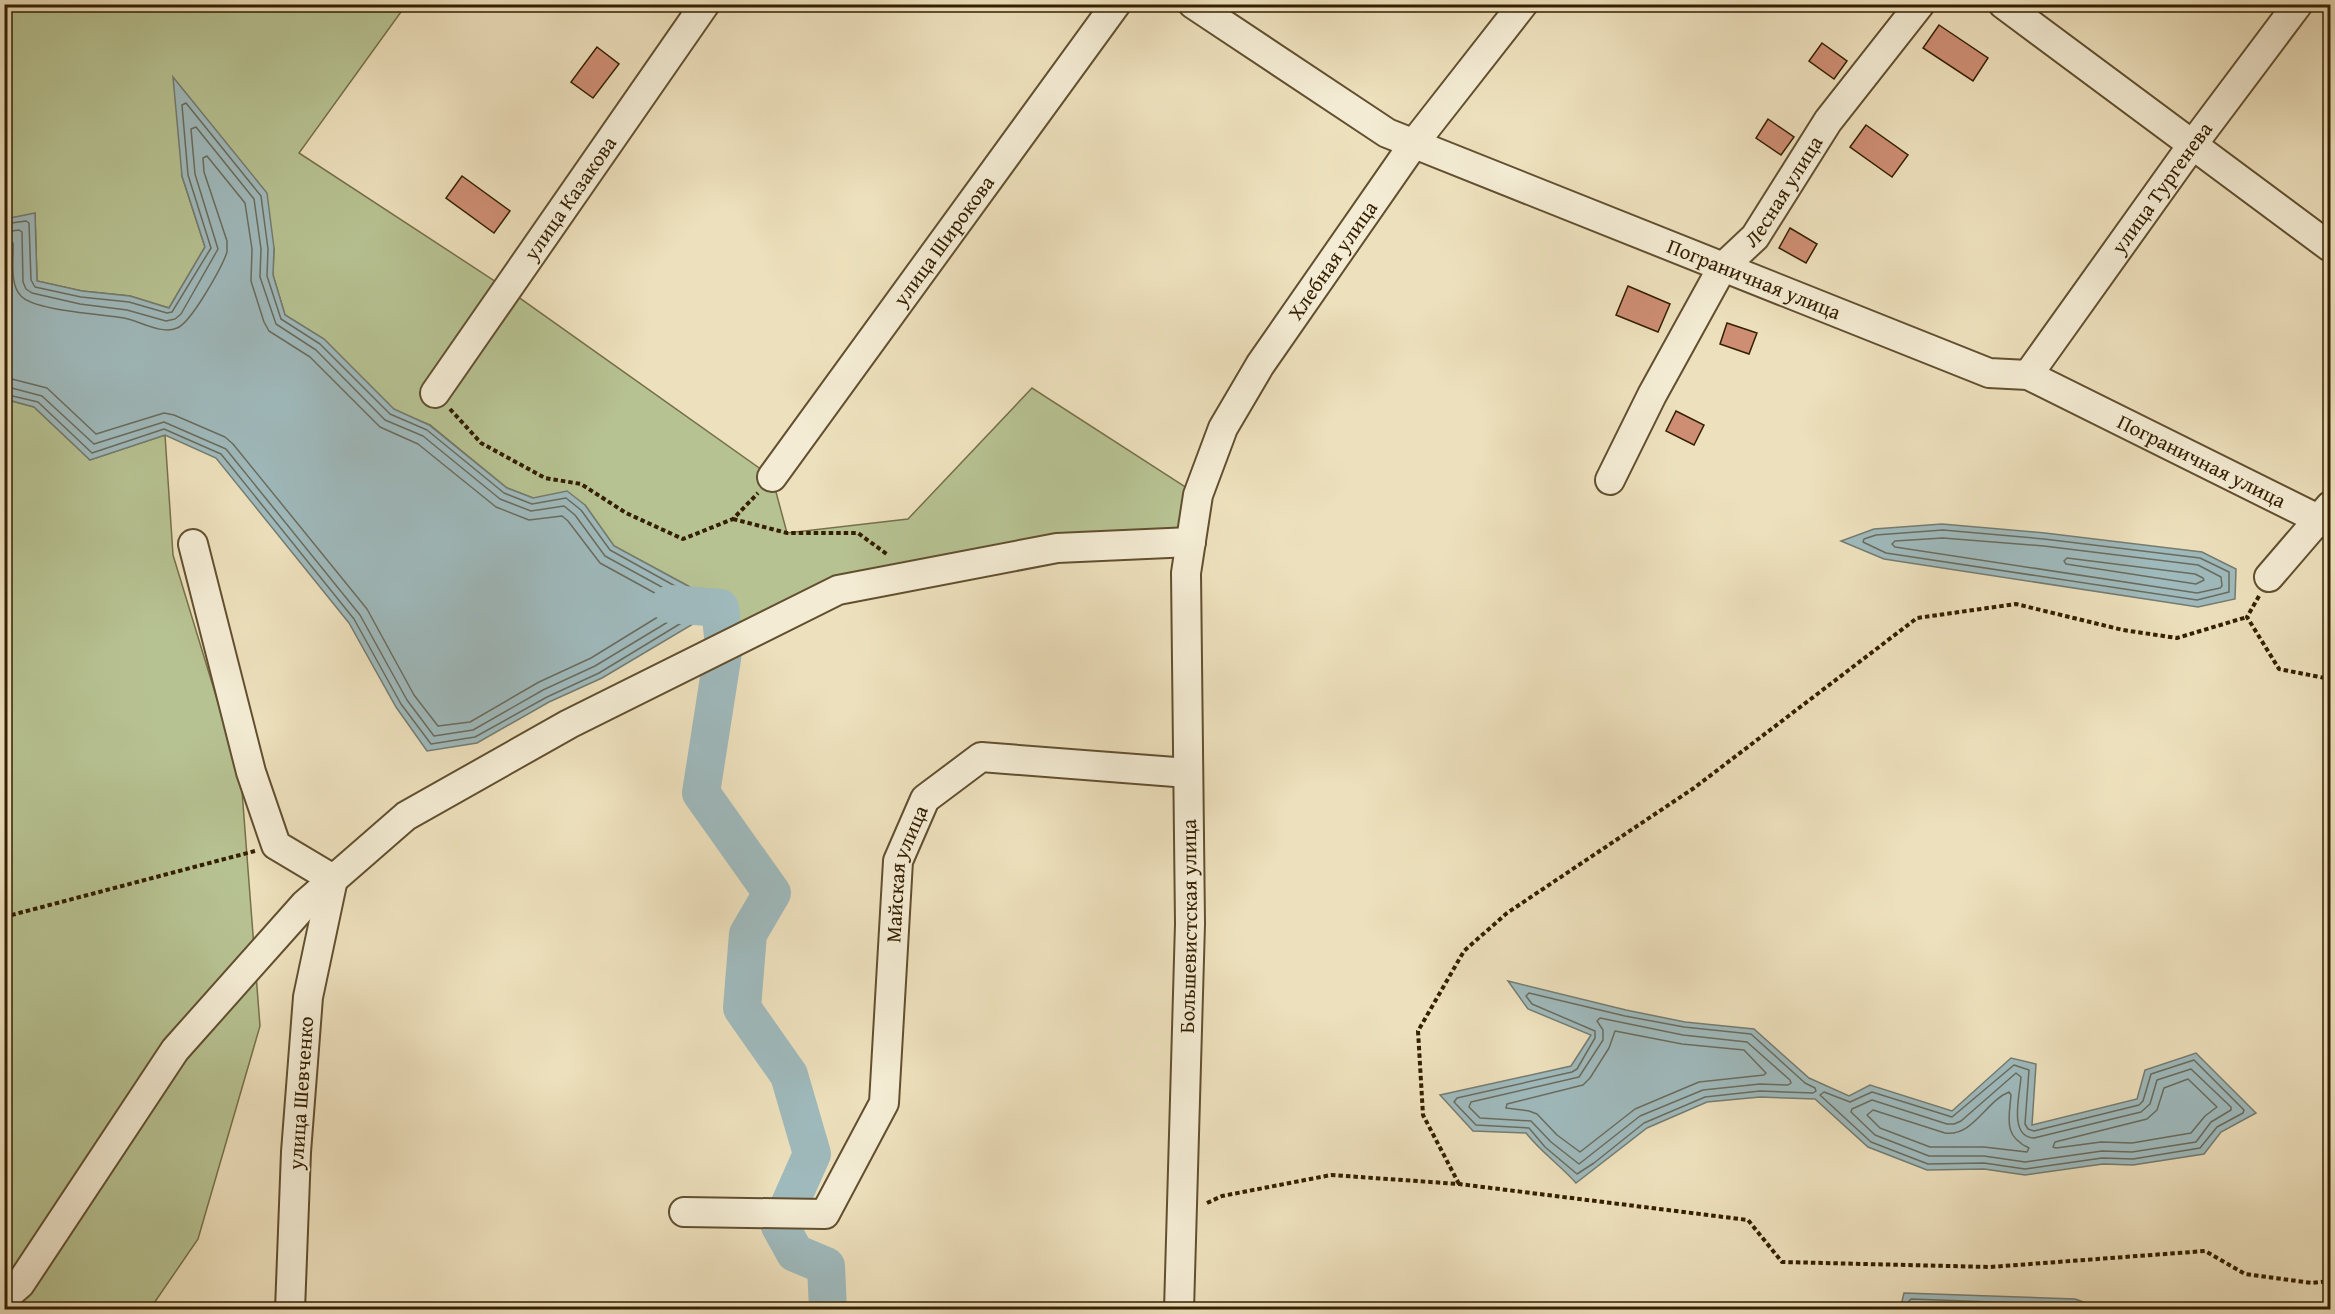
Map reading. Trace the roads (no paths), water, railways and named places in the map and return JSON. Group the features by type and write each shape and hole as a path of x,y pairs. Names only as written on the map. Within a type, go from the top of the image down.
{"street":[{"name":"улица Казакова","path":"435,393 705,4"},
{"name":"улица Широкова","path":"772,477 1116,4"},
{"name":"Пограничная улица","path":"1193,4 1387,133 1415,142 1722,268 1989,373 2028,375 2327,517"},
{"name":"Хлебная улица","path":"1191,542 1198,495 1223,428 1260,365 1415,142 1523,4"},
{"name":"Лесная улица","path":"1610,480 1652,394 1722,268 1755,237 1828,121 1920,4"},
{"path":"2003,4 2331,247"},
{"name":"улица Тургенева","path":"2028,375 2193,144 2298,4"},
{"path":"2270,577 2327,517"},
{"path":"4,1298 20,1284 174,1050 305,904 406,816 569,724 838,590 1057,548 1191,542"},
{"name":"Большевистская улица","path":"1179,1310 1190,924 1186,573 1191,542"},
{"path":"193,544 251,772 276,845 333,879"},
{"name":"Майская улица","path":"695,1212 825,1214 884,1103 898,861 925,799 981,757 1188,772"},
{"name":"улица Шевченко","path":"290,1310 296,1152 308,998 333,879"}],"water":[{"path":"173,77 267,193 274,248 273,275 285,315 324,339 394,409 429,425 507,488 533,498 567,491 585,505 614,546 688,586 720,608 602,678 549,702 477,743 427,751 396,707 349,623 216,458 165,435 90,460 34,407 5,399 5,219 35,213 37,281 82,291 130,296 169,308 205,247 182,176"},
{"path":"1942,524 2045,533 2202,552 2236,569 2235,599 2198,607 1884,559 1841,541 1874,529"},
{"path":"1508,981 1685,1022 1754,1029 1809,1078 1849,1096 1870,1085 1952,1111 2011,1058 2036,1064 2032,1125 2137,1099 2145,1070 2196,1053 2256,1113 2221,1132 2204,1154 2133,1165 2103,1164 2025,1175 1984,1169 1927,1170 1868,1147 1815,1099 1760,1097 1707,1102 1647,1128 1576,1183 1526,1133 1473,1131 1440,1095 1571,1066 1591,1035 1528,1009"},
{"path":"1904,1293 2075,1299 2103,1309 1900,1309"},
{"path":"2148,1306 2150,1309 2103,1309"}],"waterway":[{"path":"670,604 720,608 724,646 701,793 772,893 748,934 742,1008 789,1075 812,1154 780,1226 795,1253 826,1266 828,1310"}]}
